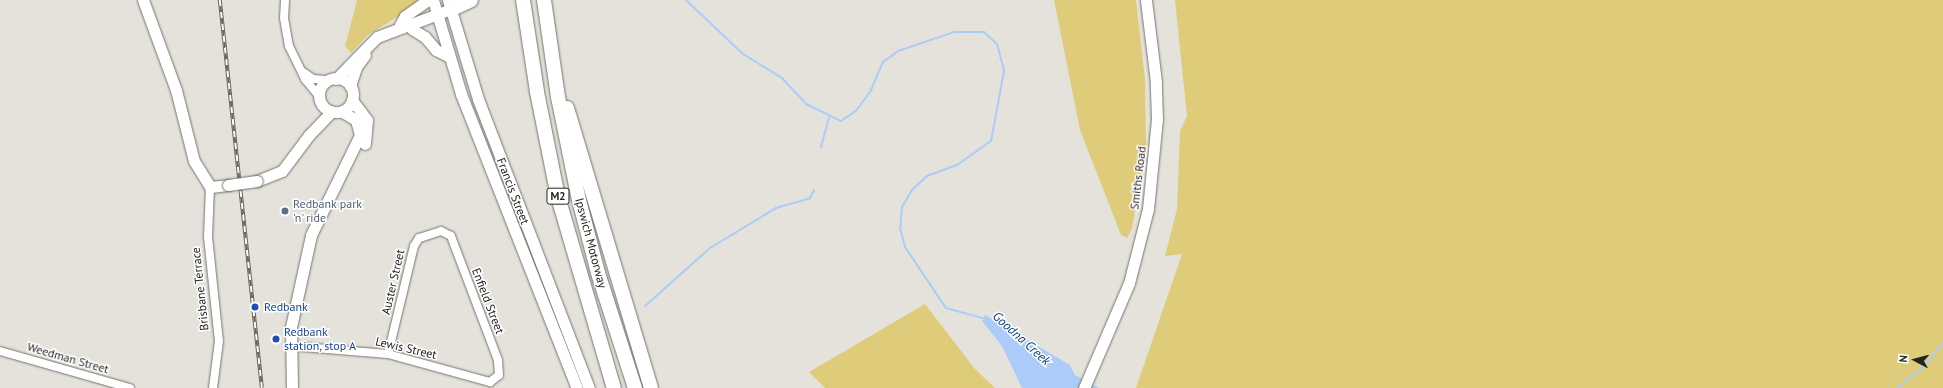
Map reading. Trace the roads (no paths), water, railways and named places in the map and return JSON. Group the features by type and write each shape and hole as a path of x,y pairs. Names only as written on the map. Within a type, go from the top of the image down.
{"highway":[{"path":"449,5 471,0"},
{"name":"Ipswich Motorway","path":"523,0 537,92 558,197 583,291 614,388"},
{"name":"Ipswich Motorway","path":"544,0 558,97 588,238 635,388"},
{"path":"558,97 570,114 607,250 651,388"}],"main road":[{"path":"143,0 176,90 191,154 210,187 257,181 282,171 309,135 352,100"},
{"path":"400,26 405,16 428,0"},
{"name":"Francis Street","path":"433,0 448,56 577,388"},
{"name":"Smiths Road","path":"1076,388 1085,381 1100,352 1129,283 1138,252 1154,165 1156,82 1146,0"},
{"path":"341,173 364,146 368,133 367,120 352,100 350,86 358,64 369,51 385,40 437,17 449,5"},
{"name":"Francis Street","path":"449,5 478,99 589,388"},
{"path":"309,135 320,99 322,87 370,41 400,26 437,17"},
{"path":"412,29 425,37 436,50 448,56"},
{"path":"332,79 350,86"},
{"path":"292,388 290,346 294,312 311,235 357,143 360,130 353,116 337,111 320,99"}],"street":[{"path":"285,0 286,35 302,71 320,99"},
{"path":"302,71 313,79 332,79"},
{"name":"Brisbane Terrace","path":"210,187 207,230 219,341 213,388"},
{"name":"Auster Street","path":"388,354 414,246 419,238 441,231"},
{"name":"Enfield Street","path":"441,231 451,236 498,360 499,375 490,382"},
{"name":"Lewis Street","path":"290,346 388,354 490,382"},
{"name":"Weedman Street","path":"0,351 130,388"}],"water":[{"path":"985,315 1070,365 1075,375 1099,388 1022,388 1002,346 982,321"}],"waterway":[{"name":"Goodna Creek","path":"686,0 743,54 782,78 806,104 841,121 856,111 871,90 883,62 898,51 954,32 984,32 997,44 1004,71 991,141 957,165 927,176 912,190 902,207 900,228 905,247 946,308 986,319"},
{"path":"821,147 829,118"},
{"path":"645,306 710,248 776,208 810,198 814,190"},
{"path":"1897,388 1919,371 1943,343"}],"railway":[{"path":"220,0 262,388"}],"place":[{"name":"Redbank park 'n' ride","path":"285,211"},
{"name":"Redbank","path":"255,307"},
{"name":"Redbank station, stop A","path":"276,339"}]}
